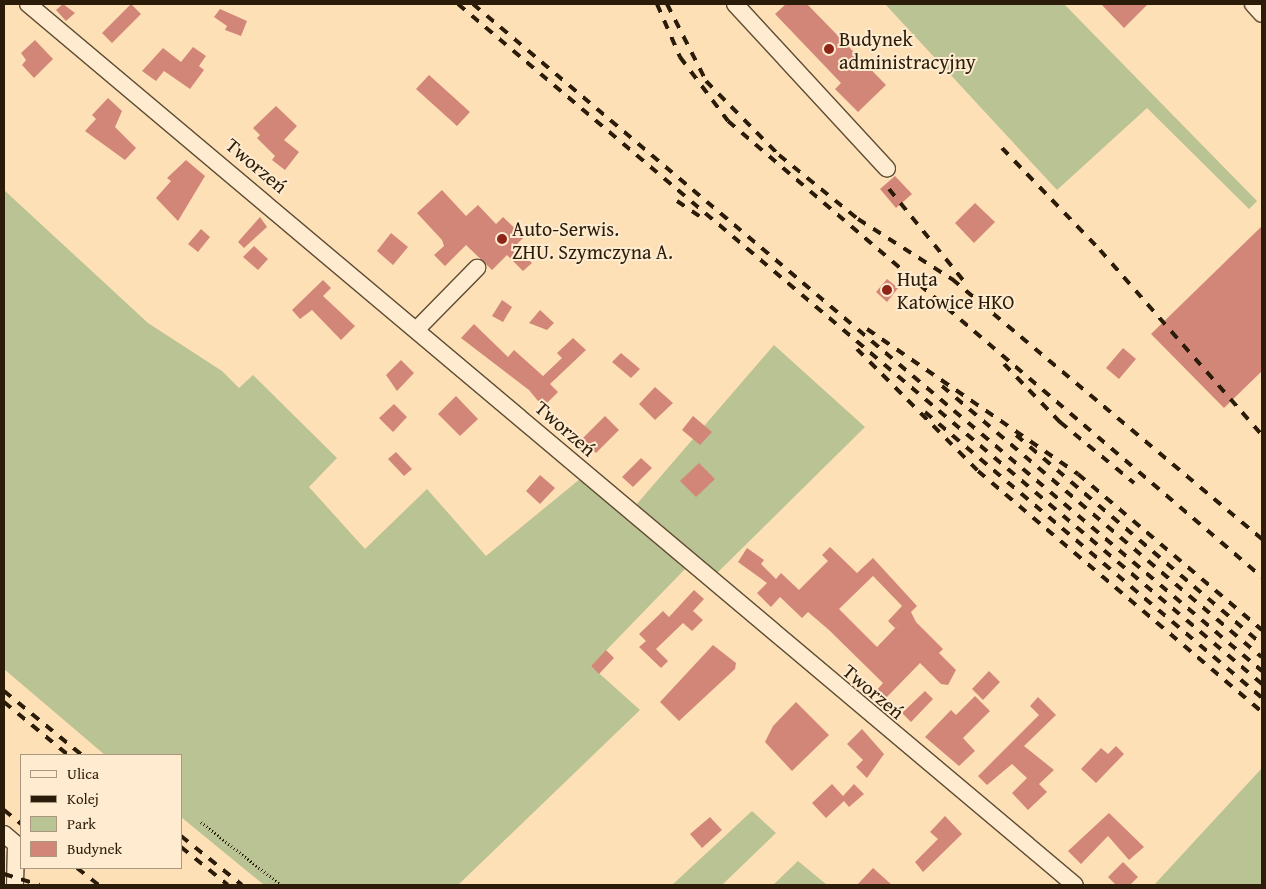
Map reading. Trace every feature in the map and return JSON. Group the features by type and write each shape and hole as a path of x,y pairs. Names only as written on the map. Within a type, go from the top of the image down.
{"street":[{"name":"Tworzeń","path":"28,4 417,329 875,721 1075,885"},
{"path":"735,4 887,169"},
{"path":"1252,4 1262,14"},
{"path":"417,329 477,268"},
{"path":"4,834 16,844 15,885"}],"path":[{"path":"202,822 281,885"}],"green space":[{"path":"885,4 1064,4 1257,201 1249,209 1147,108 1057,190"},
{"path":"4,190 148,323 222,371 239,388 253,375 337,458 309,487 365,549 427,489 486,556 580,479 685,569 591,666 640,710 458,885 264,885 182,818 182,754 104,754 4,669"},
{"path":"774,345 865,427 715,575 636,505"},
{"path":"1262,768 1262,885 1154,885"},
{"path":"752,811 776,833 722,885 672,885"},
{"path":"798,861 827,885 773,885"}],"building":[{"path":"63,4 75,13 66,21 56,10"},
{"path":"131,4 141,14 112,43 102,33"},
{"name":"Budynek administracyjny","path":"786,4 807,4 886,85 858,112 835,89 841,83 775,14"},
{"path":"1101,4 1148,4 1124,28"},
{"path":"220,9 247,21 241,36 225,30 227,26 214,17"},
{"path":"35,40 53,59 34,78 22,65 26,60 21,53"},
{"path":"193,47 206,56 199,66 204,70 190,89 164,71 156,81 142,71 163,48 181,62"},
{"path":"429,75 470,112 457,126 416,89"},
{"path":"108,98 122,111 115,127 136,148 125,160 85,131 96,119 92,115"},
{"path":"276,106 297,126 284,140 299,152 285,170 272,160 275,156 257,138 260,135 253,128"},
{"path":"186,160 205,176 178,221 156,198 171,181 167,178"},
{"path":"895,176 912,194 896,208 880,189"},
{"path":"442,190 466,216 478,205 496,224 503,217 524,237 514,247 532,263 523,271 507,255 492,270 466,245 445,266 434,255 444,246 442,240 417,213"},
{"path":"975,203 995,222 974,243 955,223"},
{"path":"260,217 267,227 244,248 238,242"},
{"path":"1262,226 1262,371 1224,408 1151,334"},
{"path":"201,229 210,237 198,252 188,244"},
{"path":"391,233 408,247 393,265 377,251"},
{"path":"254,246 268,259 258,270 243,257"},
{"name":"Huta Katowice HKO","path":"887,279 898,288 887,302 876,292"},
{"path":"323,280 331,288 323,296 355,326 341,340 312,310 300,319 292,310"},
{"path":"502,300 512,307 503,322 492,316"},
{"path":"540,310 554,323 547,330 529,323"},
{"path":"474,324 508,357 514,350 543,376 562,358 557,353 573,338 586,350 550,384 558,392 543,407 529,390 461,338"},
{"path":"1123,348 1136,359 1119,379 1106,368"},
{"path":"621,353 640,369 631,378 612,362"},
{"path":"401,360 414,373 397,391 386,375"},
{"path":"655,387 673,403 655,420 639,404"},
{"path":"456,396 478,419 460,436 438,414"},
{"path":"394,404 407,417 393,432 379,418"},
{"path":"605,416 619,430 596,453 582,439"},
{"path":"693,416 712,432 700,445 682,430"},
{"path":"396,452 412,469 404,476 388,459"},
{"path":"641,458 652,468 633,487 622,477"},
{"path":"699,463 715,479 696,497 680,481"},
{"path":"540,475 555,488 540,504 526,491"},
{"path":"830,547 857,573 873,558 917,606 911,612 916,622 943,649 939,653 956,670 948,685 941,684 920,663 884,700 876,691 883,683 829,630 808,612 802,618 780,597 771,607 757,593 767,583 738,562 747,548 764,560 761,564 776,579 781,573 799,590 828,561 822,555","holes":["873,576 902,606 888,621 895,628 901,622 877,647 839,609"]},
{"path":"694,590 704,599 693,611 703,620 692,631 683,623 656,649 668,661 661,668 639,647 646,641 639,634 663,611 669,617"},
{"path":"713,645 736,663 735,669 679,721 660,702"},
{"path":"606,650 614,658 599,674 591,666"},
{"path":"989,671 1000,682 983,700 972,689"},
{"path":"925,691 933,699 911,722 902,713"},
{"path":"975,696 990,711 963,738 975,751 959,766 925,737 951,710 956,715"},
{"path":"1038,697 1056,715 1024,746 1054,770 1039,784 1047,792 1028,810 1012,793 1027,778 1012,764 987,785 978,776 1039,715 1030,706"},
{"path":"796,702 829,735 792,771 765,742 773,726"},
{"path":"862,729 884,754 867,778 856,767 863,760 847,744"},
{"path":"1116,746 1124,754 1096,783 1081,769 1101,748 1108,754"},
{"path":"832,784 843,796 854,784 864,794 849,807 844,801 826,818 812,803"},
{"path":"1109,813 1144,847 1129,860 1108,836 1081,864 1068,851"},
{"path":"945,816 962,834 923,872 915,862 938,839 930,832"},
{"path":"710,817 722,830 702,848 690,834"},
{"path":"1123,862 1138,877 1130,885 1116,885 1108,877"},
{"path":"873,868 892,885 857,885"}],"railway":[{"path":"458,4 1262,684"},
{"path":"473,4 1262,671"},
{"path":"657,4 680,57 728,121 1262,577"},
{"path":"667,4 706,81 779,155 858,219 952,279 1262,539"},
{"path":"1002,148 1100,250 1262,435"},
{"path":"889,189 967,285"},
{"path":"677,201 699,216"},
{"path":"867,329 1078,474 1262,630"},
{"path":"857,349 978,471 1262,712"},
{"path":"1004,364 1060,422 1134,483"},
{"path":"942,386 1262,657"},
{"path":"925,412 1262,698"},
{"path":"1016,435 1262,644"},
{"path":"4,691 81,754"},
{"path":"4,702 67,754"},
{"path":"4,810 20,823"},
{"path":"182,837 242,885"},
{"path":"182,848 228,885"},
{"path":"78,869 99,885"},
{"path":"4,874 39,885"}],"place":[{"name":"Budynek administracyjny","path":"829,49"},
{"name":"Auto-Serwis. ZHU. Szymczyna A.","path":"502,239"},
{"name":"Huta Katowice HKO","path":"887,290"}]}
